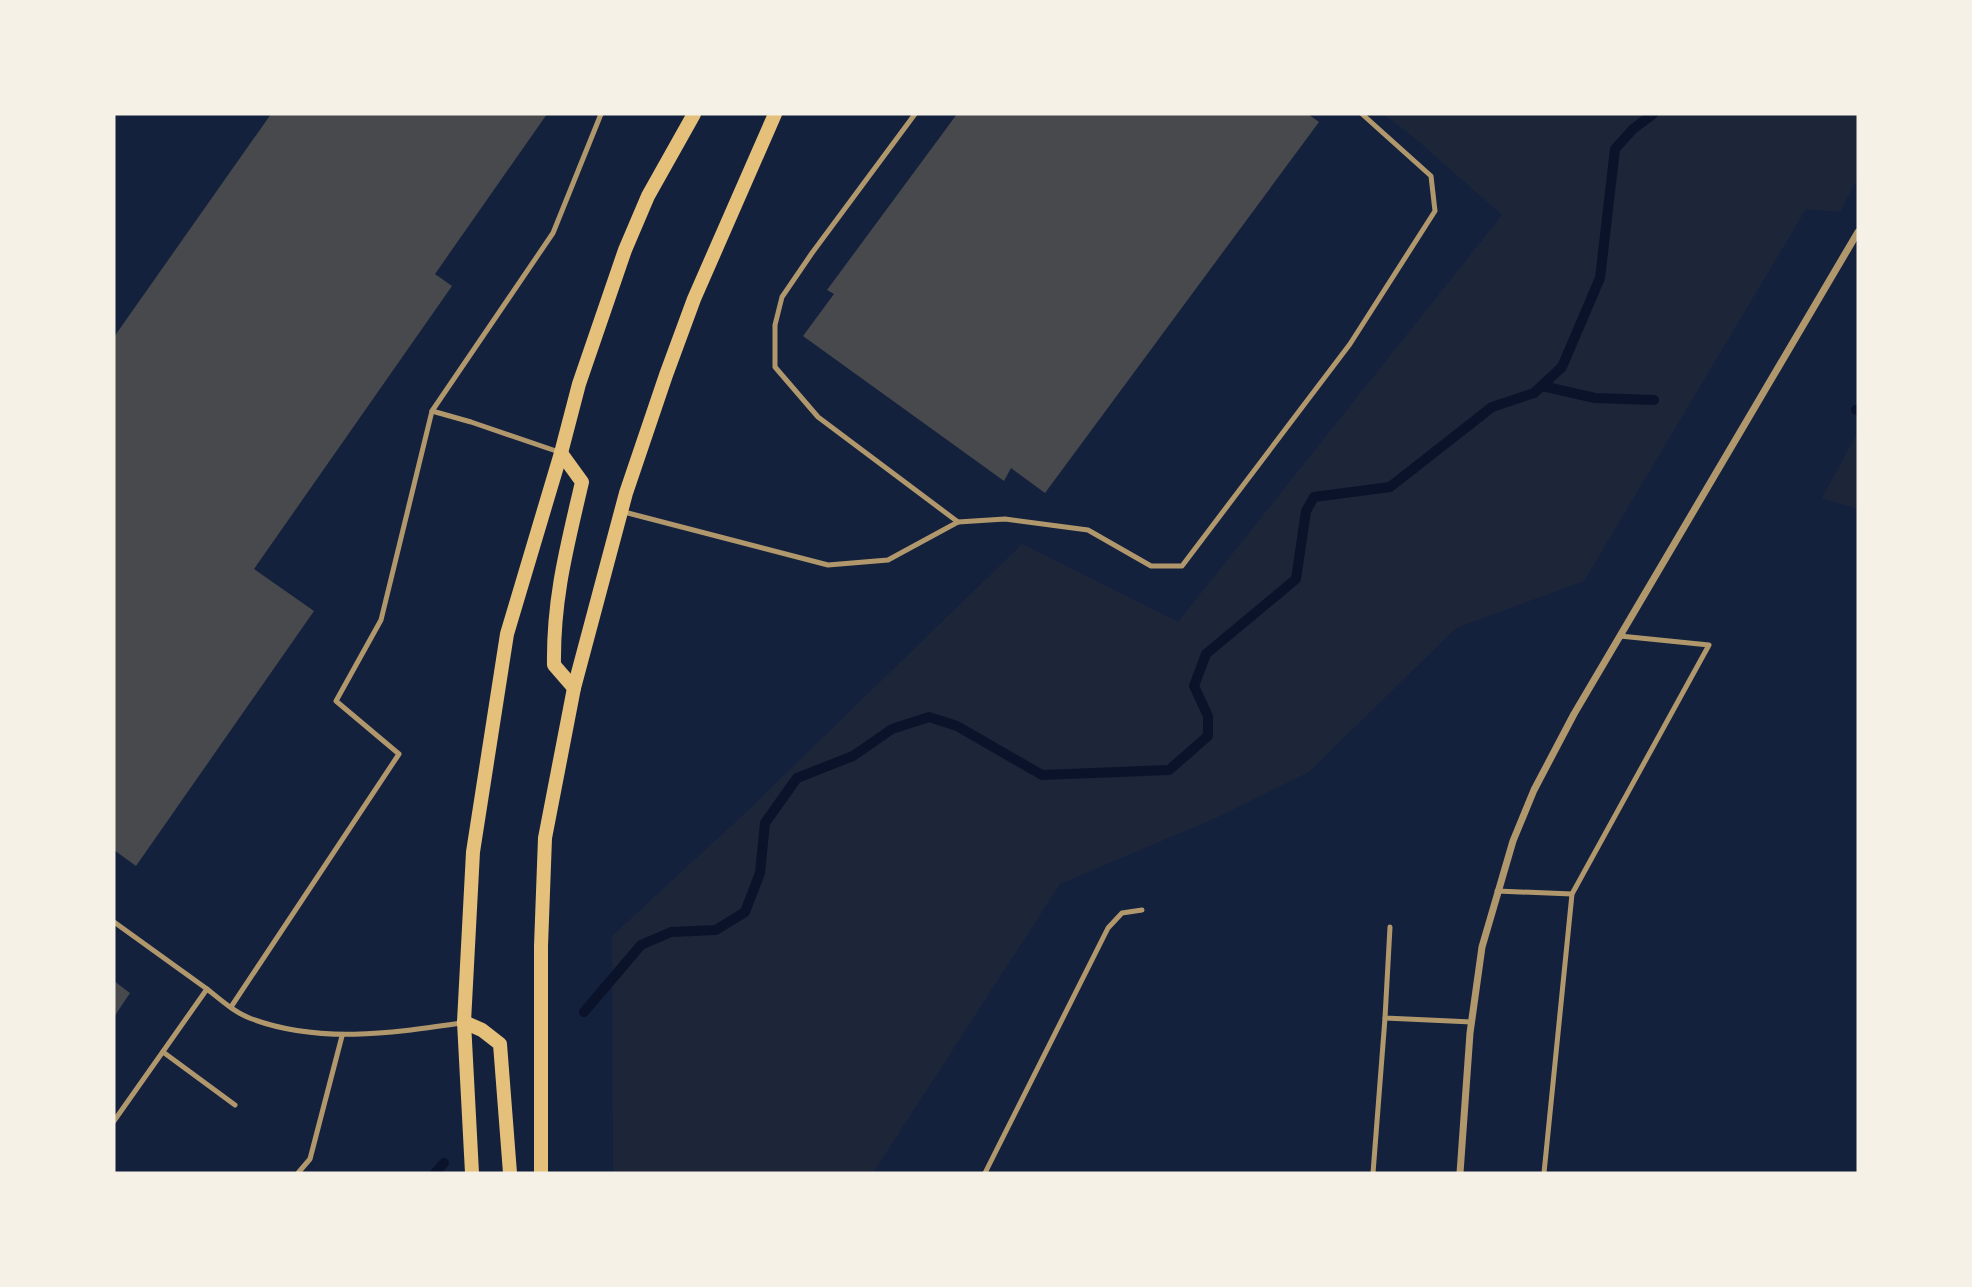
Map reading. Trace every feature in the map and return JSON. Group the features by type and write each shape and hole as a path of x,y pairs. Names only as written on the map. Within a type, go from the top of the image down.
{"main road":[{"path":"472,1173 464,1022 473,852 507,634 579,384 625,250 648,196 694,114"},
{"path":"541,1173 541,946 545,838 574,688 621,512 694,299 775,114"},
{"path":"561,453 582,482 559,580 553,627 554,666 574,688"},
{"path":"464,1022 481,1030 500,1045 510,1173"}],"street":[{"path":"1460,1173 1472,1021 1482,947 1513,841 1534,790 1574,714 1858,232"}],"lane":[{"path":"230,1007 399,754 336,701 381,620 432,411 553,233 601,114"},
{"path":"915,114 811,253 782,297 775,325 775,368 818,417 958,522"},
{"path":"621,512 828,565 888,560 958,522 1005,519 1088,530 1151,566 1182,566 1350,344 1435,211 1431,176 1362,114"},
{"path":"432,411 561,453"},
{"path":"1544,1173 1572,894 1709,645 1620,636"},
{"path":"1497,891 1572,894"},
{"path":"985,1173 1108,928 1122,913 1142,910"},
{"path":"114,922 230,1007 252,1019 342,1036 402,1032 464,1022"},
{"path":"1373,1173 1390,927"},
{"path":"114,1121 207,989"},
{"path":"1385,1018 1472,1021"},
{"path":"298,1173 310,1159 342,1036"},
{"path":"163,1052 235,1105"}],"shaded area":[{"path":"1383,114 1858,114 1858,178 1840,212 1806,209 1584,581 1456,628 1309,772 1218,817 1060,884 873,1173 613,1173 612,936 744,814 1022,544 1178,622 1502,215 1410,134"},
{"path":"1858,432 1858,509 1822,498"}],"building":[{"path":"271,114 547,114 435,274 452,286 254,569 314,611 136,866 114,850 114,337"},
{"path":"957,114 1308,114 1319,122 1045,493 1011,468 1004,481 803,336 834,294 827,290"},
{"path":"114,981 130,993 114,1017"}],"waterway":[{"path":"584,1012 641,945 671,932 716,930 745,912 760,873 765,823 797,778 853,756 892,729 929,717 957,726 1042,775 1169,770 1208,736 1208,716 1194,686 1206,654 1296,579 1306,511 1314,497 1390,487 1492,407 1534,393 1562,367 1600,278 1615,149 1633,129 1653,114"},
{"path":"1542,386 1595,398 1654,400"},
{"path":"435,1173 444,1163"}]}
